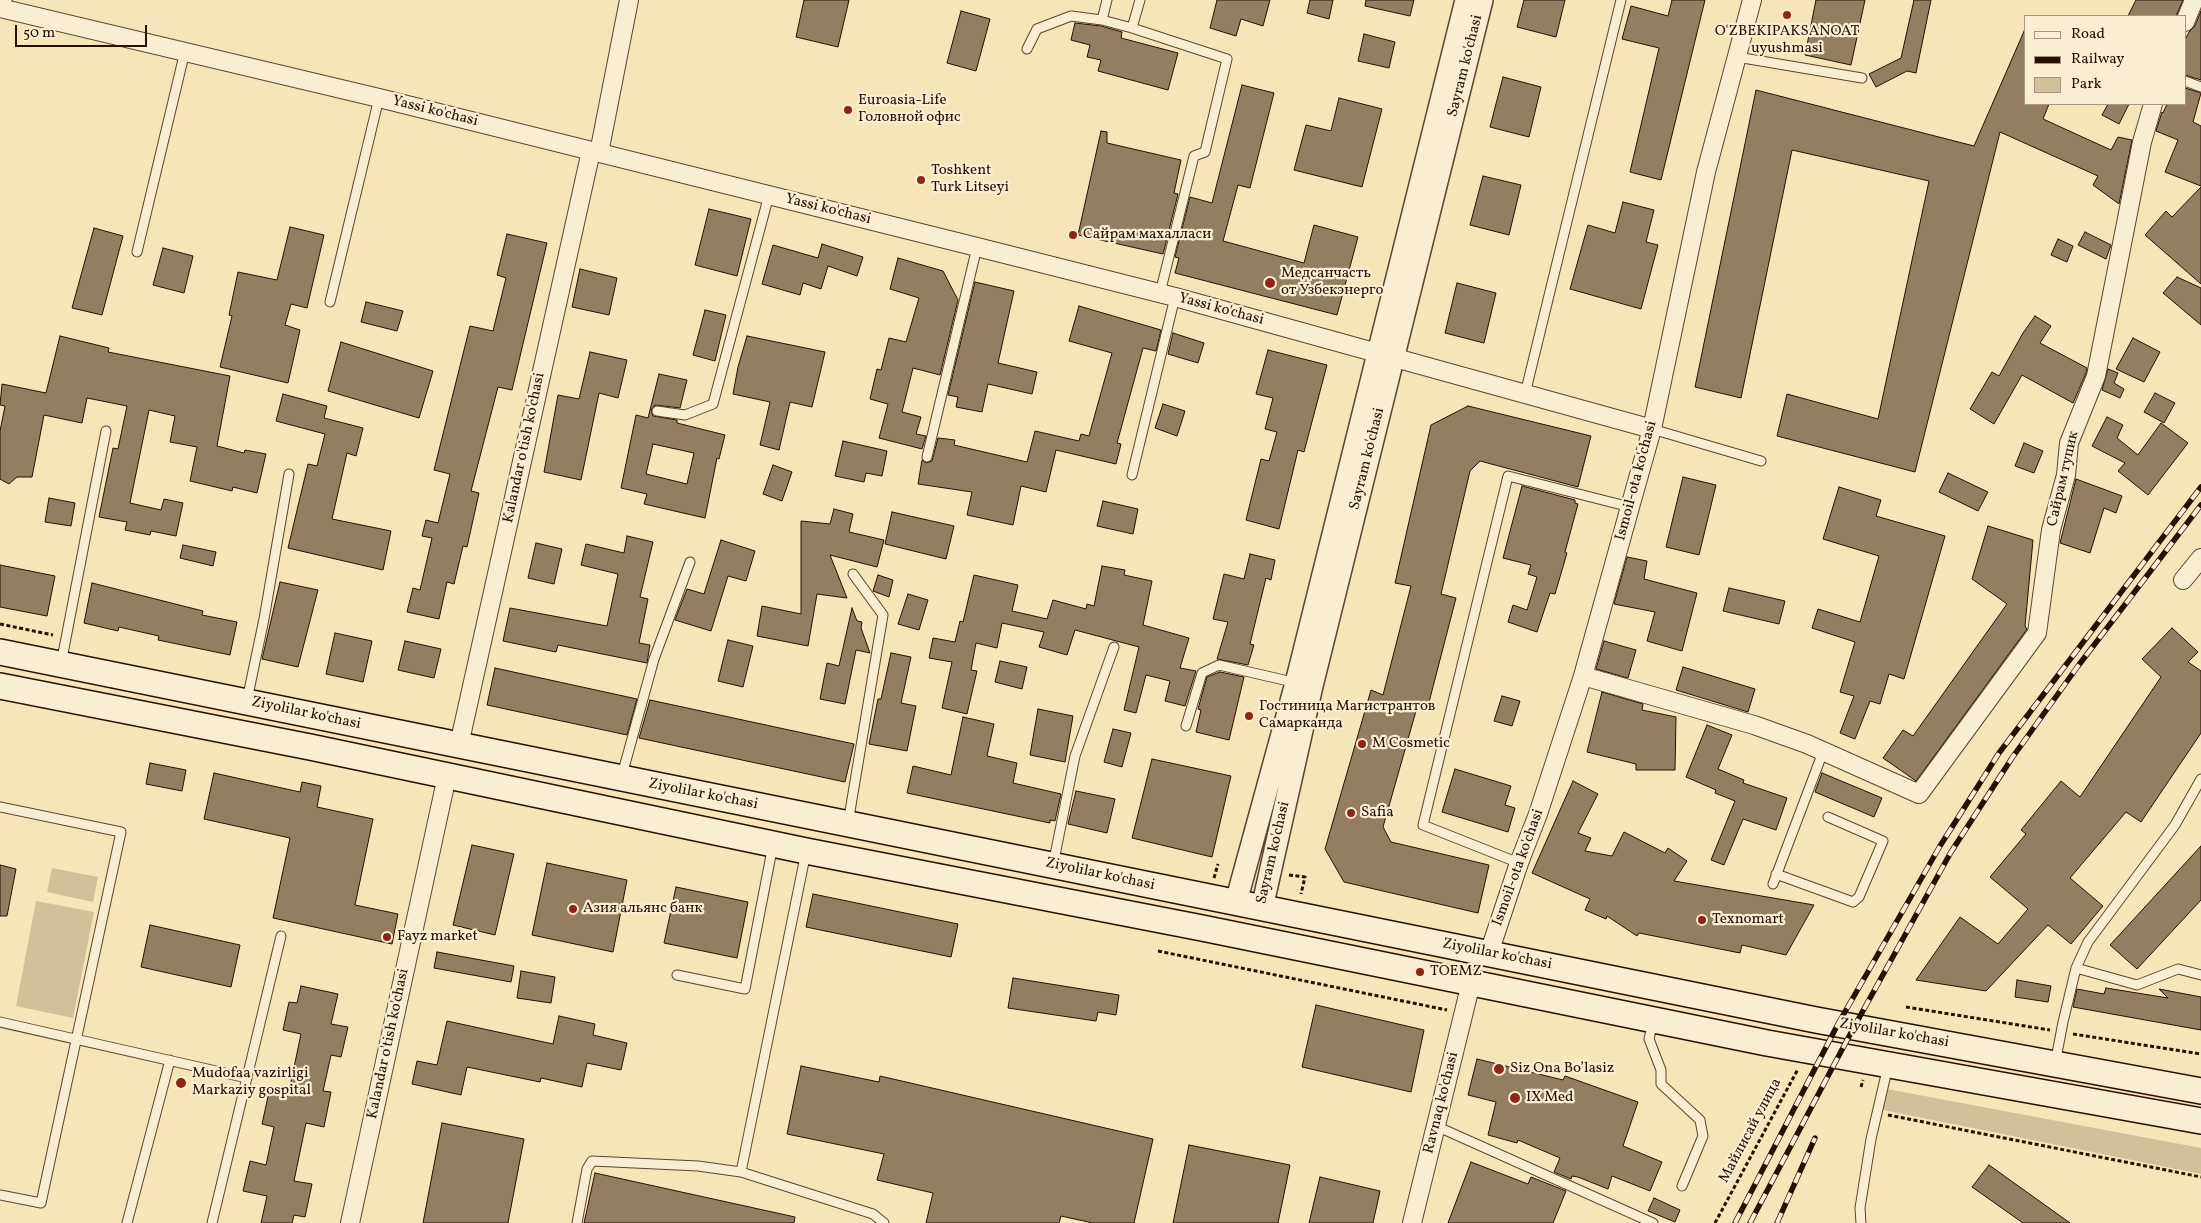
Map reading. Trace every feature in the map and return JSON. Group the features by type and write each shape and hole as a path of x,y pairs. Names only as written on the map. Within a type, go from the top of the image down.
{"main road":[{"name":"Ziyolilar ko'chasi","path":"0,652 1807,1018 2201,1090"},
{"name":"Ziyolilar ko'chasi","path":"0,686 310,747 806,852 1240,936 1808,1051 2201,1121"},
{"path":"310,747 316,716"},
{"path":"806,852 813,817"},
{"name":"Sayram ko'chasi","path":"1236,902 1240,936"},
{"name":"Sayram ko'chasi","path":"1240,936 1262,908"}],"street":[{"path":"0,7 1,0"},
{"name":"Kalandar o'tish ko'chasi","path":"460,745 629,0"},
{"name":"Sayram ko'chasi","path":"1386,355 1466,0"},
{"name":"Sayram ko'chasi","path":"1236,902 1304,684 1386,355 1482,0"},
{"name":"Ismoil-ota ko'chasi","path":"1489,953 1519,863 1538,814 1583,676 1652,429 1706,172 1752,0"},
{"path":"2186,20 2194,0"},
{"name":"Yassi ko'chasi","path":"0,7 380,98 1167,295 1652,429"},
{"name":"Сайрам тупик","path":"1823,752 1919,794 2037,633 2051,530 2066,475 2069,443 2096,376 2142,142 2153,105"},
{"path":"2183,580 2201,558"},
{"path":"1583,676 1754,725 1823,752"},
{"name":"Sayram ko'chasi","path":"1262,908 1304,684"},
{"name":"Kalandar o'tish ko'chasi","path":"350,1223 447,776"},
{"name":"Ravnaq ko'chasi","path":"1412,1223 1471,983"}],"lane":[{"path":"1102,20 1108,0"},
{"path":"1132,28 1140,0"},
{"path":"1525,394 1621,0"},
{"path":"1027,49 1037,29 1071,16 1102,20 1132,28 1227,59 1205,152 1194,156 1132,475"},
{"path":"137,252 185,51"},
{"path":"1737,57 1862,78"},
{"path":"2186,81 2201,87"},
{"path":"330,302 380,98"},
{"path":"657,411 685,415 713,404 769,195"},
{"path":"927,457 977,247"},
{"path":"1652,429 1761,461"},
{"path":"61,664 106,431"},
{"path":"247,702 264,619 289,474"},
{"path":"1519,863 1423,825 1508,476 1630,507"},
{"path":"622,778 654,659 690,562"},
{"path":"848,824 883,615 853,574"},
{"path":"1053,865 1075,756 1114,646"},
{"path":"1186,726 1202,673 1219,665 1304,684"},
{"path":"1773,884 1823,752"},
{"path":"2055,1064 2062,1022 2076,968 2088,942 2175,824 2201,779"},
{"path":"0,806 121,832 78,1040 40,1204 0,1195"},
{"path":"1776,874 1853,902 1859,897 1883,840 1828,817"},
{"path":"677,975 745,990 773,845"},
{"path":"741,1172 806,852"},
{"path":"212,1223 281,936"},
{"path":"2076,968 2137,985 2178,969 2201,975"},
{"path":"1653,1020 1649,1039 1660,1070 1661,1084 1700,1120 1704,1136 1682,1186"},
{"path":"0,1022 247,1078"},
{"path":"127,1223 170,1060"},
{"path":"1861,1223 1860,1208 1877,1113 1889,1066"},
{"path":"1436,1126 1654,1223"},
{"path":"576,1223 587,1170 592,1161 698,1166 741,1172 873,1214 884,1223"}],"path":[{"path":"0,624 66,638"},
{"path":"1213,883 1217,866 1223,869"},
{"path":"1286,874 1305,877 1301,896"},
{"path":"1158,951 1464,1014"},
{"path":"1195,958 1196,953"},
{"path":"1282,976 1284,968"},
{"name":"Майлисай улица","path":"1715,1223 1808,1051"},
{"path":"1877,1113 2201,1177"}],"green space":[{"path":"52,868 98,877 93,902 47,892"},
{"path":"36,901 94,912 73,1018 16,1006"},
{"path":"1887,1089 2201,1148 2201,1174 1883,1110"}],"building":[{"path":"804,0 849,0 838,47 796,37"},
{"path":"1217,0 1270,0 1263,26 1241,19 1236,36 1210,28"},
{"path":"1310,0 1333,0 1329,19 1307,13"},
{"path":"1366,0 1414,0 1410,16 1365,6"},
{"path":"1524,0 1565,0 1556,37 1517,27"},
{"path":"1672,0 1705,0 1661,180 1630,172 1659,48 1622,39 1631,6 1668,16"},
{"path":"1816,0 1865,0 1851,65 1805,55"},
{"path":"1914,0 1931,0 1916,73 1907,71 1876,87 1869,74 1901,58"},
{"path":"2136,0 2183,0 2176,15 2128,15"},
{"path":"961,11 990,19 976,71 947,63"},
{"path":"2201,11 2201,80 2186,75 2186,38 2195,26"},
{"path":"1075,23 1101,26 1122,32 1121,38 1178,53 1168,90 1098,71 1101,60 1087,57 1090,45 1071,40"},
{"path":"2024,31 2024,105 2049,105 2043,119 2111,150 2118,137 2132,140 2119,204 2093,185 2098,176 2000,132 1915,472 1777,436 1787,394 1878,419 1929,181 1792,150 1741,398 1695,387 1756,90 1974,146"},
{"path":"1364,34 1395,42 1389,68 1358,61"},
{"path":"1503,77 1541,87 1529,137 1490,127"},
{"path":"1242,85 1274,93 1250,188 1238,185 1223,241 1304,263 1314,225 1358,237 1337,315 1175,273 1179,258 1175,257 1190,197 1212,203"},
{"path":"2186,88 2201,93 2193,122 2201,126 2201,186 2165,172 2178,140 2156,131 2167,105 2186,105"},
{"path":"1339,98 1382,109 1362,187 1294,170 1306,125 1331,131"},
{"path":"2107,105 2128,105 2119,124 2102,115"},
{"path":"1101,131 1107,132 1107,143 1181,160 1174,193 1178,194 1163,254 1078,235"},
{"path":"1483,176 1521,185 1509,235 1470,225"},
{"path":"2201,187 2201,284 2145,235 2166,211 2172,217"},
{"path":"1623,202 1654,210 1646,242 1658,245 1641,309 1570,289 1588,225 1615,233"},
{"path":"709,209 751,219 737,276 695,265"},
{"path":"290,227 324,235 307,308 291,304 285,325 300,330 288,383 220,367 232,316 229,315 238,272 277,280"},
{"path":"94,228 123,236 102,315 72,308"},
{"path":"2085,232 2111,245 2106,259 2078,245"},
{"path":"507,234 547,243 512,390 498,387 471,491 479,493 467,547 463,546 454,584 447,582 439,619 407,612 413,588 420,590 432,538 422,536 426,520 438,523 450,474 434,470 470,326 493,331 506,278 497,275"},
{"path":"2058,239 2073,246 2067,262 2051,255"},
{"path":"822,244 863,257 857,276 828,266 821,289 803,283 800,295 762,284 773,245 818,258"},
{"path":"163,248 193,256 184,293 153,285"},
{"path":"898,258 943,271 958,300 940,375 913,368 902,412 921,417 916,434 926,436 922,449 879,438 888,404 870,399 877,369 881,370 889,338 906,342 919,298 890,289"},
{"path":"580,269 617,278 609,315 572,307"},
{"path":"2177,277 2201,288 2201,325 2163,293"},
{"path":"975,282 1014,291 998,363 1037,372 1032,394 988,384 982,412 956,407 958,397 948,395"},
{"path":"1457,283 1496,293 1484,343 1445,333"},
{"path":"366,302 403,311 397,331 361,322"},
{"path":"1079,306 1161,330 1156,351 1143,348 1117,443 1121,444 1116,464 1056,450 1046,492 1021,486 1013,525 967,515 972,492 918,484 922,460 926,463 932,461 938,438 955,440 954,445 1027,462 1035,431 1079,441 1081,434 1089,436 1112,353 1069,341"},
{"path":"705,310 726,315 715,361 693,355"},
{"path":"2035,316 2051,326 2040,343 2087,368 2086,373 2073,403 2022,375 1994,424 1970,409 1992,372 1999,376 2023,333"},
{"path":"1173,333 1204,343 1198,363 1168,354"},
{"path":"60,336 109,348 108,352 230,376 217,446 244,453 245,450 266,454 257,493 233,487 232,491 190,481 197,447 170,442 175,416 149,410 130,503 161,510 164,499 183,503 176,536 151,531 150,535 125,530 127,522 99,517 113,448 118,449 127,406 87,398 82,423 44,415 32,477 17,477 9,484 0,479 0,431 5,406 0,405 2,384 46,393"},
{"path":"747,336 825,352 812,407 790,402 779,450 760,445 770,402 733,394"},
{"path":"2133,338 2160,352 2144,382 2116,369"},
{"path":"341,342 433,371 419,418 328,391"},
{"path":"1268,350 1327,365 1304,452 1298,450 1279,529 1246,520 1261,459 1269,461 1277,432 1265,429 1273,398 1256,394"},
{"path":"590,352 627,360 618,398 599,393 581,480 544,472 558,395 579,399"},
{"path":"2108,369 2118,373 2114,383 2124,389 2120,398 2102,390"},
{"path":"659,374 687,380 680,408 655,405 651,410 653,416 677,420 677,423 725,435 719,459 717,458 705,518 644,504 647,494 621,488 636,415 648,418","holes":["653,444 694,453 687,484 646,474"]},
{"path":"2155,393 2175,403 2164,423 2144,412"},
{"path":"283,394 327,406 324,418 363,428 356,456 347,453 332,519 391,531 383,570 288,548 308,464 317,466 325,434 276,421"},
{"path":"1163,404 1185,411 1177,436 1155,428"},
{"path":"1468,406 1591,436 1578,487 1480,461 1470,471 1441,594 1456,598 1428,706 1418,704 1383,827 1391,842 1489,865 1478,913 1344,882 1325,849 1371,690 1383,695 1411,586 1395,583 1431,425"},
{"path":"2107,417 2123,425 2117,438 2138,455 2161,423 2188,443 2148,495 2118,471 2125,463 2092,446"},
{"path":"843,441 887,451 882,476 866,473 864,482 835,476"},
{"path":"2024,443 2043,451 2034,473 2015,466"},
{"path":"773,465 792,472 782,501 763,494"},
{"path":"1948,473 1988,492 1978,511 1939,492"},
{"path":"1683,477 1716,485 1699,555 1666,547"},
{"path":"2076,479 2122,496 2116,513 2104,508 2090,553 2060,543"},
{"path":"1522,486 1575,500 1575,503 1578,504 1555,594 1550,593 1537,632 1508,622 1513,605 1527,610 1537,577 1528,574 1531,565 1503,558"},
{"path":"1839,487 1881,500 1876,516 1945,536 1904,679 1889,674 1880,704 1870,701 1855,739 1840,733 1854,696 1840,692 1855,642 1812,628 1818,609 1860,622 1879,556 1823,539"},
{"path":"49,498 75,503 71,526 45,522"},
{"path":"1103,501 1138,509 1133,534 1097,526"},
{"path":"834,509 853,514 849,532 884,540 877,567 830,555 847,598 817,594 808,646 757,636 762,606 801,614 801,521 830,524"},
{"path":"892,512 954,526 946,559 885,544"},
{"path":"1988,526 2033,540 2025,626 2027,629 1916,781 1883,758 1903,730 1913,736 2007,604 1972,579"},
{"path":"627,536 653,542 640,597 648,599 639,643 650,645 647,663 558,645 556,652 503,641 510,608 607,626 618,574 581,565 586,544 624,553"},
{"path":"721,540 755,551 746,581 728,576 711,631 675,620 687,589 704,594"},
{"path":"536,543 562,549 554,584 528,578"},
{"path":"183,545 216,552 213,566 180,558"},
{"path":"1250,554 1275,560 1271,580 1266,578 1250,644 1254,645 1248,665 1217,659 1228,622 1213,619 1224,574 1244,579"},
{"path":"1627,557 1647,561 1644,579 1697,593 1682,651 1647,641 1655,612 1614,604"},
{"path":"0,565 55,576 47,616 0,607"},
{"path":"1102,566 1125,570 1124,575 1152,581 1143,625 1189,638 1180,668 1196,671 1185,706 1165,701 1170,681 1146,675 1136,713 1124,710 1139,647 1075,630 1067,655 1039,647 1044,632 1002,623 997,648 976,643 971,670 977,671 967,714 942,708 952,662 929,658 933,638 955,642 960,621 963,622 974,575 1018,585 1012,611 1047,619 1053,600 1086,609 1087,604 1094,606"},
{"path":"878,575 893,580 889,597 873,591"},
{"path":"280,582 318,590 298,667 262,659"},
{"path":"92,583 203,611 202,615 237,622 230,655 158,640 159,636 119,627 118,631 84,623"},
{"path":"1729,588 1785,601 1779,624 1723,611"},
{"path":"908,594 928,600 919,630 898,624"},
{"path":"852,608 857,621 862,622 861,628 870,653 856,650 845,704 820,699 827,663 839,666"},
{"path":"2172,628 2198,652 2188,662 2201,671 2201,733 2141,822 2126,812 2070,878 2103,906 2071,944 2048,925 1986,991 1916,980 1960,917 1998,944 2028,909 1990,877 2026,834 2021,830 2061,781 2080,797 2161,677 2142,659"},
{"path":"335,633 372,641 363,682 326,674"},
{"path":"728,640 753,646 743,687 718,681"},
{"path":"405,641 441,649 434,678 398,670"},
{"path":"1604,641 1636,650 1628,678 1596,669"},
{"path":"891,653 911,657 901,703 916,706 907,751 869,744 878,699 881,699"},
{"path":"1000,661 1027,667 1022,689 995,682"},
{"path":"1683,667 1755,689 1748,712 1676,690"},
{"path":"495,668 637,699 627,735 487,705"},
{"path":"1220,672 1244,677 1229,740 1196,732 1201,710 1198,709 1207,677"},
{"path":"1602,692 1643,704 1642,710 1676,717 1675,770 1636,770 1636,764 1587,752"},
{"path":"1502,696 1520,701 1512,726 1494,721"},
{"path":"650,700 854,744 845,782 639,738"},
{"path":"1038,709 1073,716 1065,762 1030,755"},
{"path":"963,717 994,724 987,756 1017,763 1013,783 1061,794 1055,821 1050,820 1050,823 907,793 913,766 951,775"},
{"path":"1707,725 1732,735 1718,769 1744,780 1743,783 1787,798 1776,830 1743,819 1724,865 1711,860 1735,801 1715,793 1716,790 1686,777"},
{"path":"1113,729 1131,733 1122,767 1104,762"},
{"path":"1152,759 1231,776 1212,857 1132,838"},
{"path":"150,763 186,770 182,791 146,784"},
{"path":"1455,769 1511,786 1505,805 1515,808 1508,832 1442,812"},
{"path":"214,773 300,792 302,782 321,786 317,807 373,819 355,905 398,914 392,944 273,918 290,838 204,819"},
{"path":"1822,773 1882,798 1874,817 1815,792"},
{"path":"1573,781 1598,794 1578,833 1591,838 1585,851 1612,856 1624,832 1665,853 1668,848 1687,861 1674,881 1814,905 1786,955 1742,945 1740,953 1639,933 1637,936 1607,916 1606,919 1585,910 1590,899 1532,873"},
{"path":"1076,791 1115,799 1107,833 1068,824"},
{"path":"472,845 514,854 495,935 453,925"},
{"path":"2201,846 2201,900 2137,969 2110,945"},
{"path":"547,863 627,880 613,952 532,935"},
{"path":"0,865 16,869 7,916 0,916"},
{"path":"676,887 748,902 737,958 664,943"},
{"path":"813,894 958,924 951,957 806,927"},
{"path":"150,925 240,945 231,987 141,967"},
{"path":"437,952 514,966 511,982 434,968"},
{"path":"521,971 555,977 551,1003 517,998"},
{"path":"1013,978 1119,995 1116,1015 1098,1012 1096,1021 1008,1008"},
{"path":"2017,980 2051,986 2048,1002 2015,997"},
{"path":"301,986 338,994 331,1024 348,1027 341,1057 331,1055 323,1091 331,1092 324,1127 306,1123 294,1181 312,1184 305,1217 294,1215 292,1223 261,1223 267,1196 243,1191 250,1161 266,1165 274,1127 262,1124 269,1092 288,1096 301,1034 283,1030 289,1002 297,1003"},
{"path":"2106,988 2168,998 2159,989 2201,997 2201,1030 2073,1007 2077,989 2104,994"},
{"path":"1316,1005 1424,1030 1411,1092 1302,1067"},
{"path":"559,1016 595,1024 593,1035 627,1043 621,1070 587,1063 582,1087 541,1078 540,1082 467,1067 461,1095 412,1084 417,1061 437,1065 447,1021 553,1044"},
{"path":"1477,1059 1563,1080 1565,1076 1638,1102 1623,1146 1662,1162 1650,1191 1612,1176 1608,1189 1578,1177 1572,1176 1571,1179 1554,1172 1560,1158 1518,1140 1517,1143 1488,1135 1496,1102 1468,1095"},
{"path":"801,1066 879,1082 880,1076 1153,1139 1134,1223 1093,1223 1061,1216 1059,1223 926,1223 933,1193 877,1180 884,1154 787,1134"},
{"path":"442,1123 524,1139 508,1223 423,1223"},
{"path":"1189,1145 1290,1165 1278,1223 1173,1223"},
{"path":"1471,1162 1528,1184 1531,1177 1566,1191 1553,1223 1448,1223"},
{"path":"1989,1165 2070,1223 2023,1223 1972,1187"},
{"path":"595,1173 795,1217 794,1223 584,1223"},
{"path":"1320,1177 1380,1191 1373,1223 1309,1223"},
{"path":"1654,1198 1680,1210 1675,1222 1648,1211"}],"railway":[{"path":"1735,1223 1838,1024 1940,846 1999,753 2201,487"},
{"path":"1750,1223 1854,1027 1951,852 2012,758 2078,666 2201,505"},
{"path":"1777,1223 1815,1138"}],"place":[{"name":"O'ZBEKIPAKSANOAT uyushmasi","path":"1787,15"},
{"name":"Euroasia-Life Головной офис","path":"848,110"},
{"name":"Toshkent Turk Litseyi","path":"921,180"},
{"name":"Сайрам махалласи","path":"1073,235"},
{"name":"Медсанчасть от Узбекэнерго","path":"1270,283"},
{"name":"Гостиница Магистрантов Самарканда","path":"1249,716"},
{"name":"M Cosmetic","path":"1362,744"},
{"name":"Safia","path":"1351,813"},
{"name":"Азия альянс банк","path":"573,909"},
{"name":"Texnomart","path":"1702,920"},
{"name":"Fayz market","path":"387,937"},
{"name":"TOEMZ","path":"1420,972"},
{"name":"Siz Ona Bo’lasiz","path":"1499,1069"},
{"name":"Mudofaa vazirligi Markaziy gospital","path":"181,1083"},
{"name":"IX Med","path":"1515,1098"}]}
